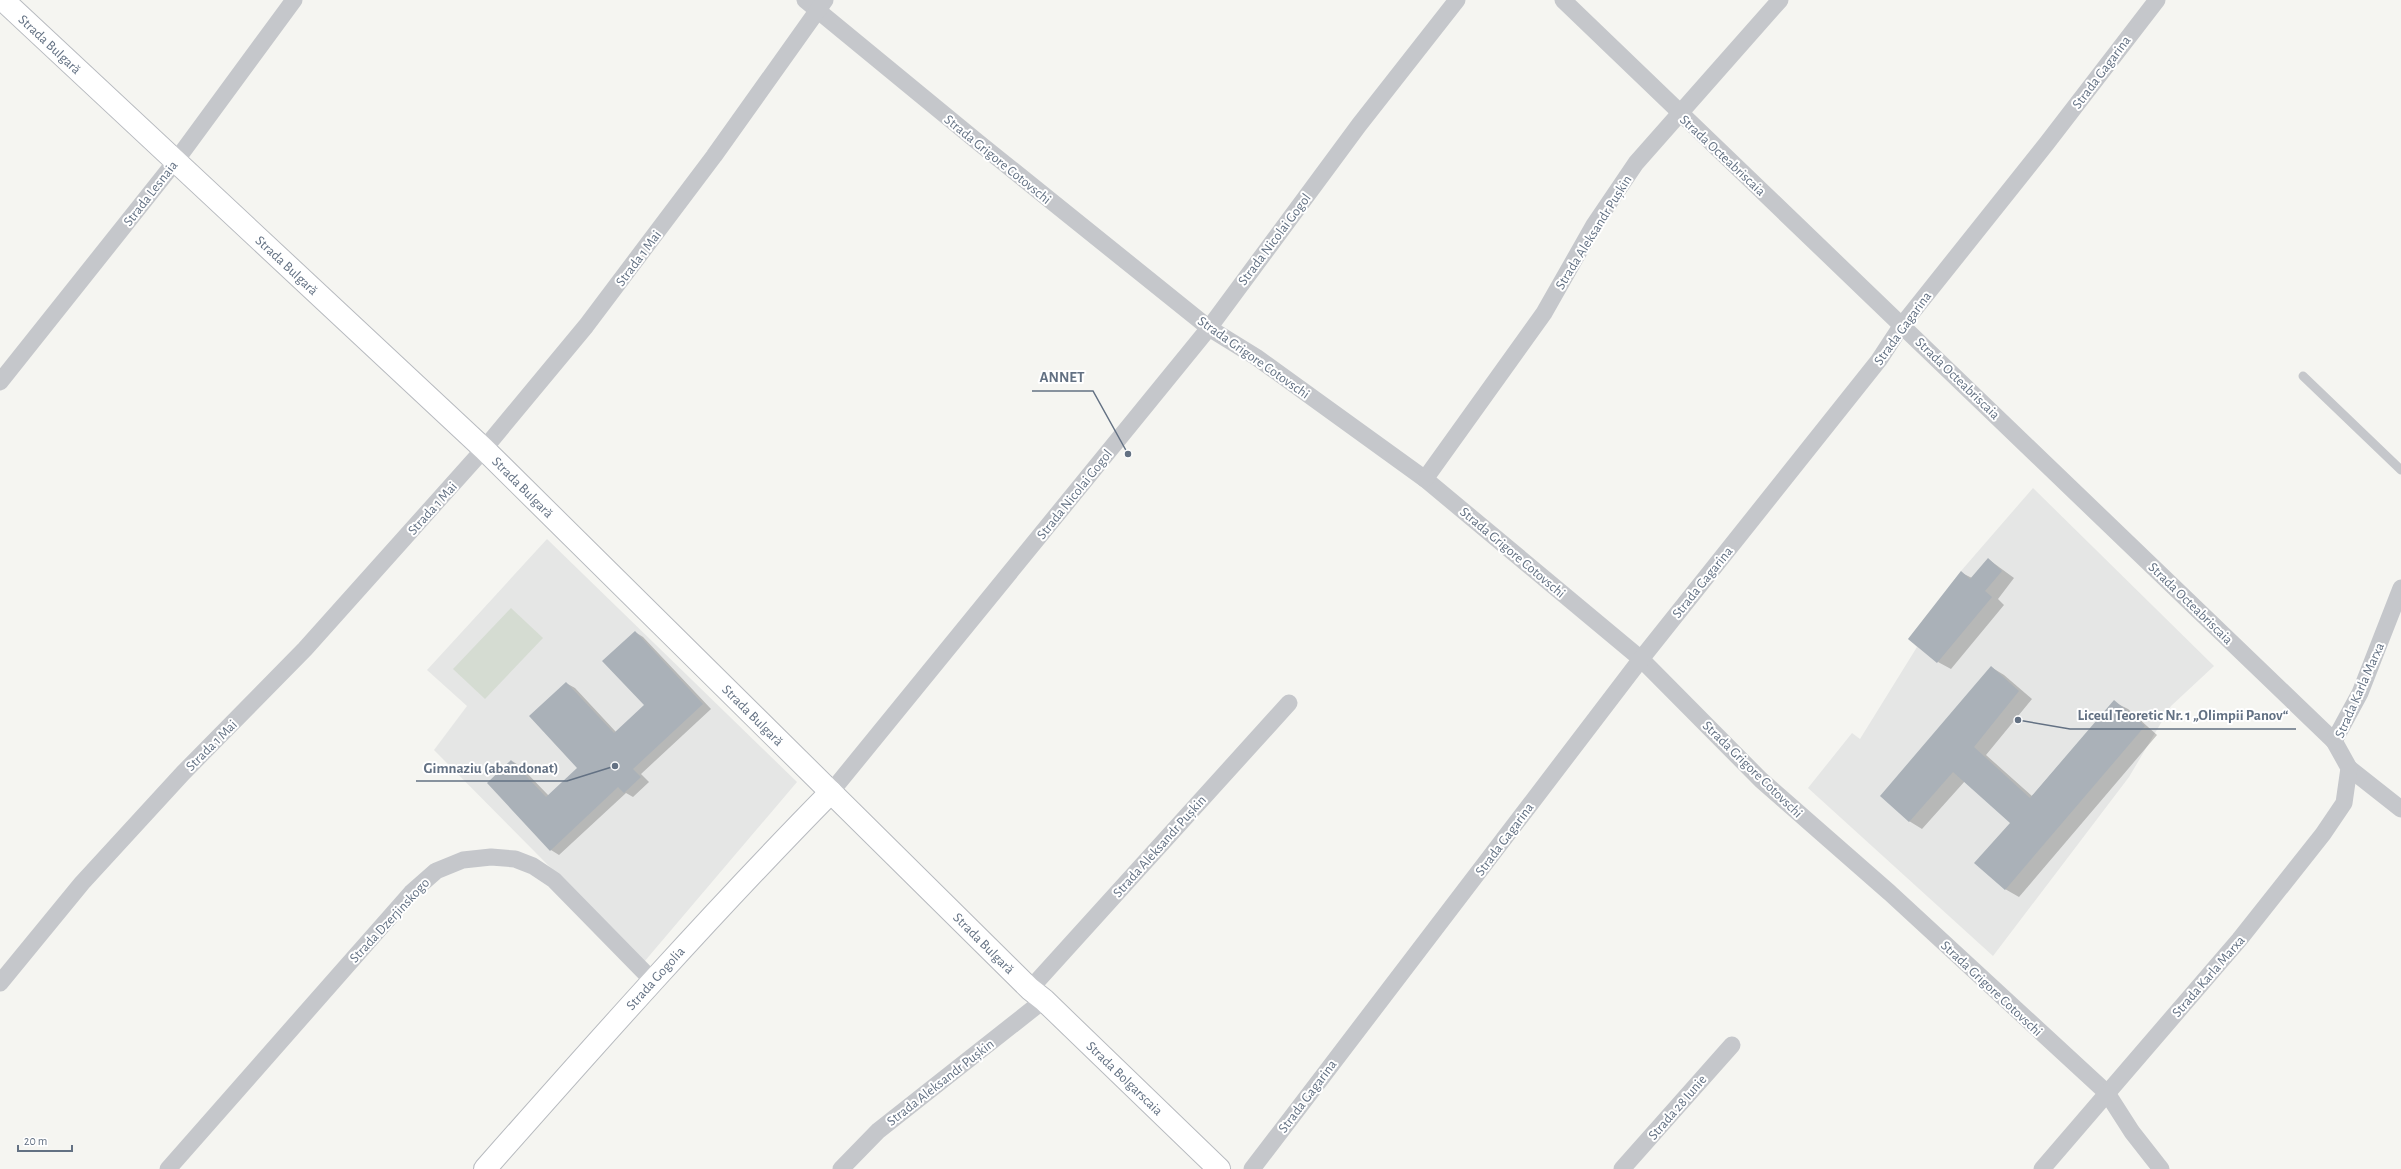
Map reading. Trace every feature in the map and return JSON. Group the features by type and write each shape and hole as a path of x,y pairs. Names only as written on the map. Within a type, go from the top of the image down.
{"street":[{"name":"Strada Bulgară","path":"3,0 484,449 830,792 1037,994"},
{"name":"Strada Lesnaia","path":"0,382 175,162 294,0"},
{"name":"Strada Nicolai Gogol","path":"830,792 1209,328 1359,126 1457,0"},
{"name":"Strada Octeabriscaia","path":"1562,0 2334,741"},
{"name":"Strada Aleksandr Pușkin","path":"1425,478 1544,313 1594,226 1636,163 1780,0"},
{"name":"Strada Gagarina","path":"1252,1169 1641,659 1879,360 1902,325 2047,143 2157,0"},
{"name":"Strada Grigore Cotovschi","path":"816,3 979,143 1209,328 1256,357 1425,478 1641,659 1761,780 1890,893 2107,1093 2132,1132 2161,1169"},
{"name":"Strada 1 Mai","path":"0,984 82,883 183,773 305,649 484,449 596,313 714,156 816,3"},
{"name":"Strada Karla Marxa","path":"2401,588 2360,693 2334,741 2349,768 2401,809"},
{"name":"Strada Aleksandr Pușkin","path":"841,1169 890,1121 1037,994 1289,702"},
{"name":"Strada Karla Marxa","path":"2042,1169 2239,940 2323,834 2344,803 2349,768"},
{"name":"Strada Gogolia","path":"485,1169 652,980 749,875 830,792"},
{"name":"Strada Dzerjinskogo","path":"168,1169 411,893 436,871 463,860 491,857 514,859 533,866 554,880 652,980"},
{"name":"Strada Bolgarscaia","path":"1037,994 1219,1169"},
{"name":"Strada 28 Iunie","path":"1622,1169 1732,1045"}],"lane":[{"path":"2303,376 2401,470"}],"shaded area":[{"path":"2033,488 2214,666 2171,706 2129,777 1993,956 1808,788 1852,733 1860,739 1917,647 1908,639 1961,571"},
{"path":"547,539 797,782 644,962 434,750 467,706 427,670"},
{"path":"511,608 543,638 485,699 453,669"}],"building":[{"path":"1988,558 2002,571 1985,591 1992,597 1937,663 1908,639 1961,571 1970,579"},
{"path":"635,631 703,704 633,769 641,777 624,793 618,787 550,851 487,783 511,760 546,797 577,768 529,716 566,682 614,733 644,705 602,661"},
{"path":"1991,666 2019,691 1974,747 2030,798 2114,700 2145,726 2005,890 1974,863 2010,823 1953,772 1909,822 1880,796"}],"place":[{"name":"ANNET","path":"1128,454"},
{"name":"Liceul Teoretic Nr. 1 „Olimpii Panov“","path":"2018,720"},
{"name":"Gimnaziu (abandonat)","path":"615,766"}]}
